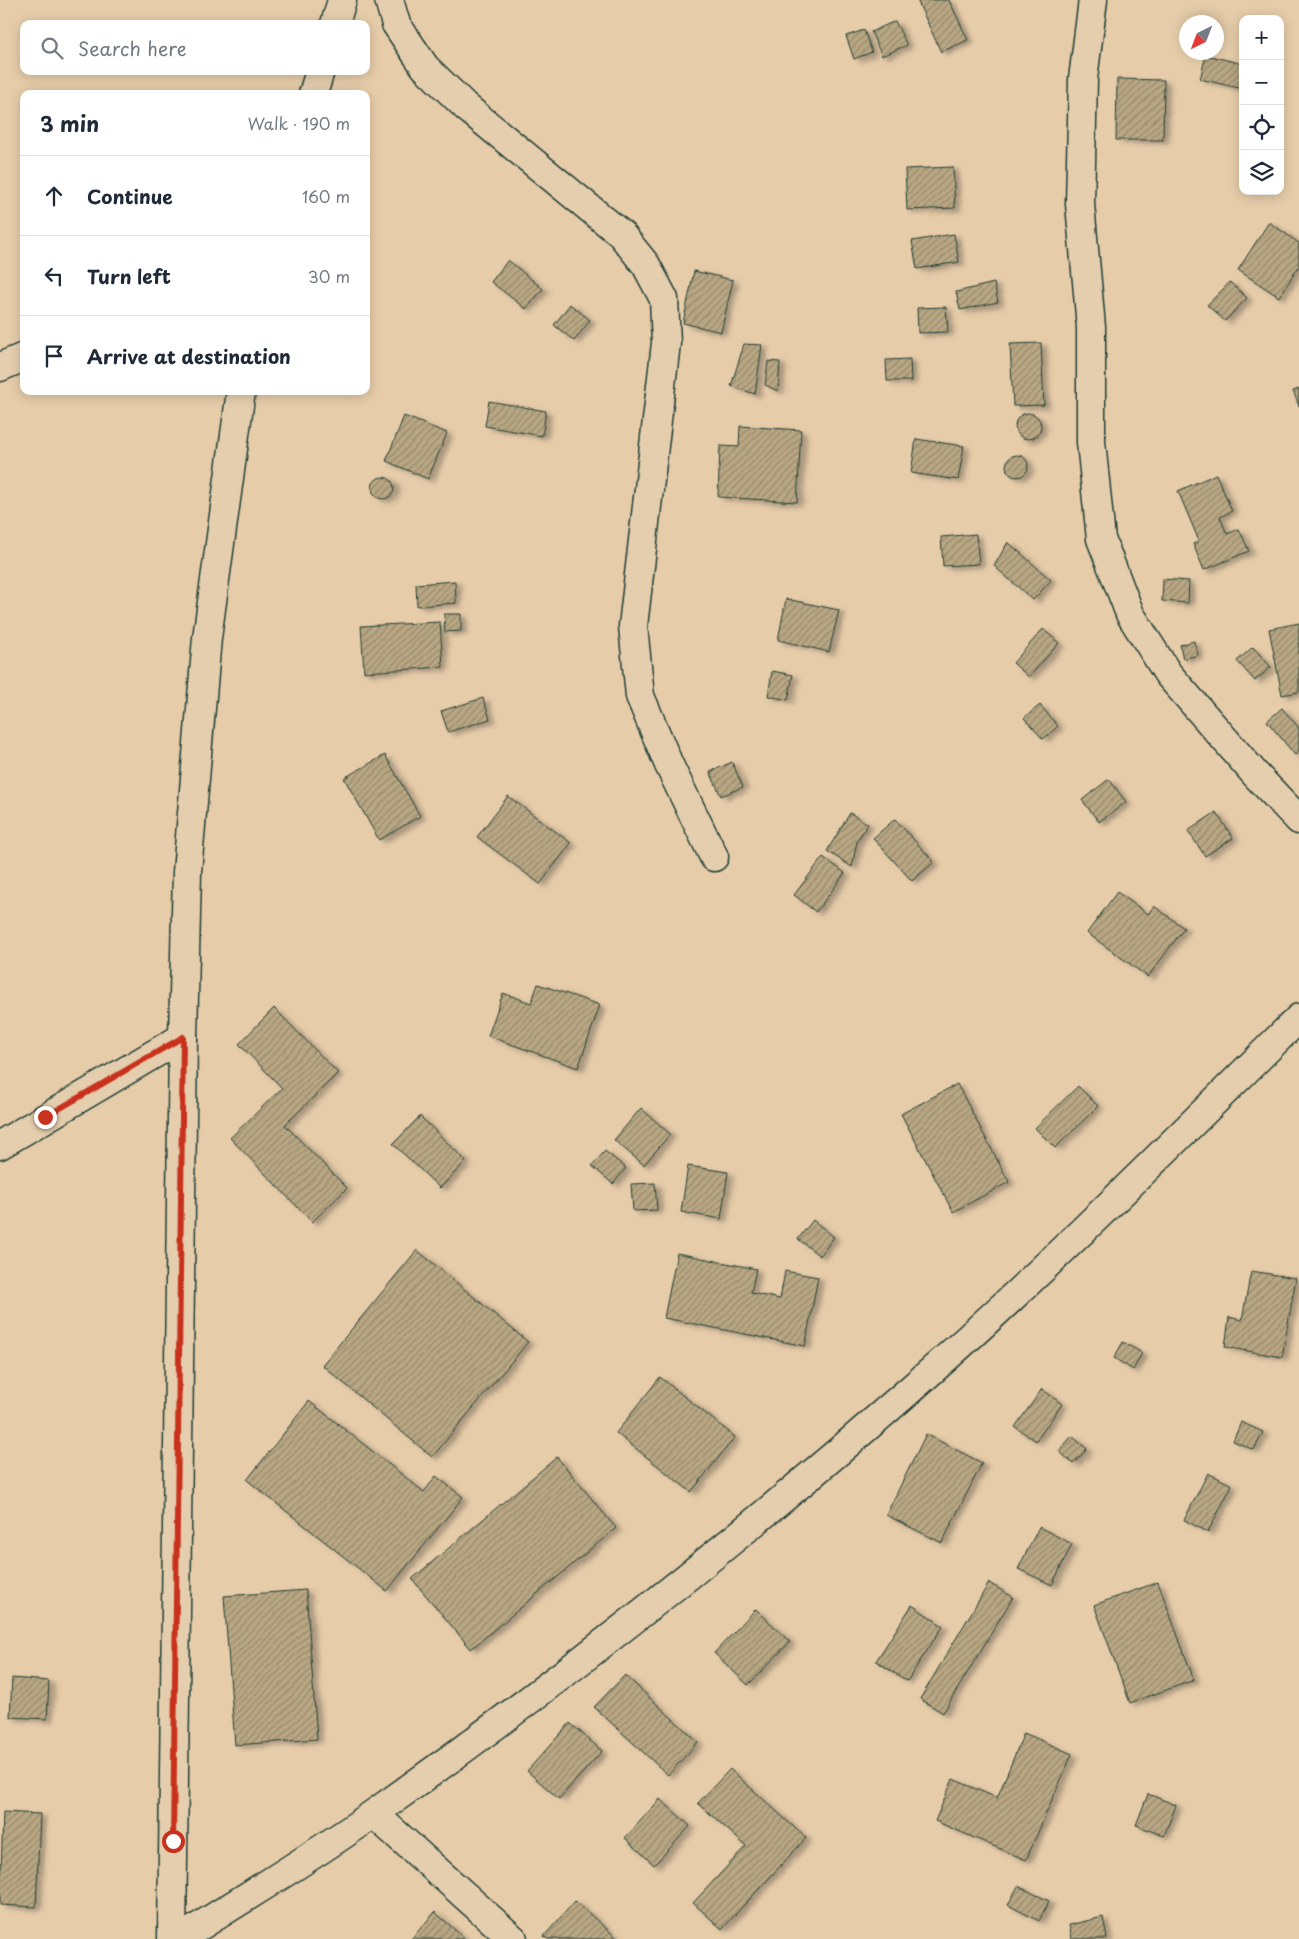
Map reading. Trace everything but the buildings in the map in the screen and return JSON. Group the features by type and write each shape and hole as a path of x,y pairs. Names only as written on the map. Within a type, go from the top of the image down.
{"street":[{"path":"336,20 342,0"},
{"path":"389,0 396,24 425,67 466,107 621,234 646,265 664,299 666,343 633,626 640,696 669,765 714,857"},
{"path":"1093,0 1083,79 1080,204 1091,327 1091,442 1101,539 1130,614 1168,674 1255,774 1299,820"},
{"path":"314,90 319,75"},
{"path":"0,367 20,359"},
{"path":"172,1939 183,1037 187,872 206,648 240,395"},
{"path":"180,1939 374,1814 573,1666 745,1529 920,1381 1060,1253 1299,1018"},
{"path":"0,1145 183,1037"},
{"path":"374,1814 514,1939"}],"route":[{"path":"45,1117 183,1037 173,1841"}]}
